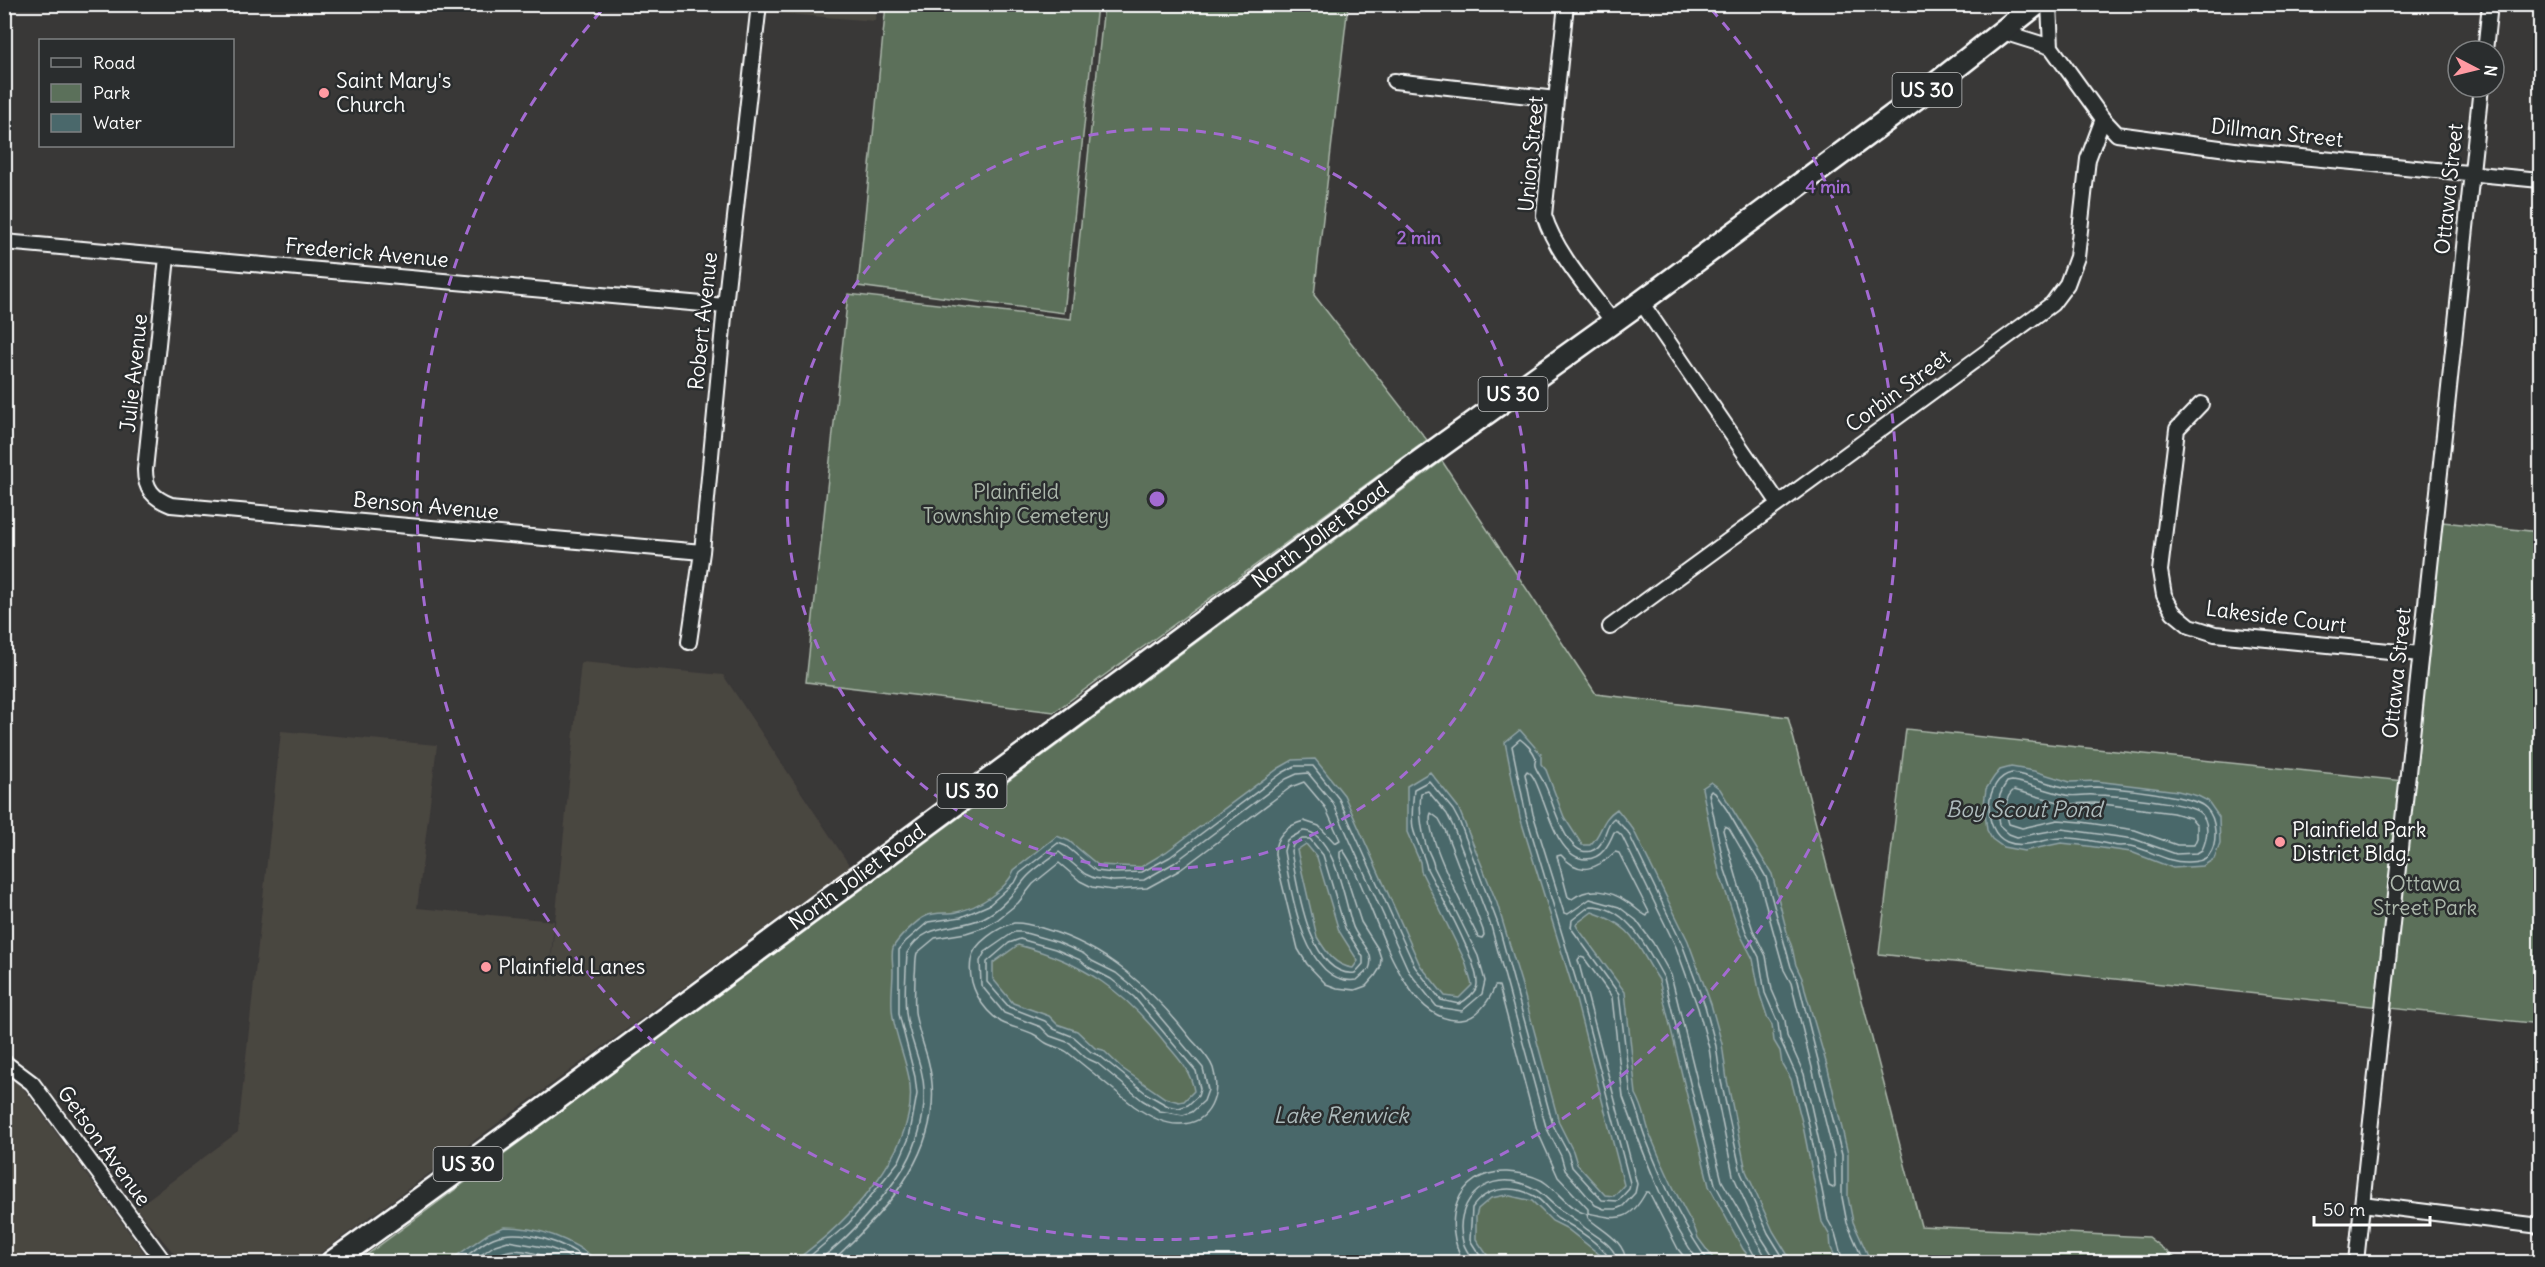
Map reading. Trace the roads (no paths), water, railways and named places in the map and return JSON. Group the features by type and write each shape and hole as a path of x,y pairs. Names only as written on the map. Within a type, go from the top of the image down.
{"main road":[{"name":"North Joliet Road","path":"332,1263 1404,472 1641,302 2003,32 2037,4"}],"street":[{"name":"Robert Avenue","path":"689,642 702,552 725,306 759,4"},
{"name":"Union Street","path":"1566,4 1544,215 1548,230 1613,322"},
{"path":"2003,32 2051,47 2049,4"},
{"path":"2486,39 2490,4"},
{"name":"Dillman Street","path":"2051,47 2103,119 2117,134 2249,152 2541,180"},
{"path":"1394,81 1556,99"},
{"name":"Ottawa Street","path":"2356,1263 2480,99"},
{"name":"Corbin Street","path":"1610,627 1778,502 2052,304 2067,284 2078,257 2088,159 2103,119"},
{"name":"Frederick Avenue","path":"4,242 725,306"},
{"name":"Julie Avenue","path":"151,492 145,483 145,470 167,257"},
{"path":"1641,302 1778,502"},
{"name":"Lakeside Court","path":"2201,404 2177,429 2160,571 2164,595 2173,612 2190,626 2216,634 2420,654"},
{"name":"Benson Avenue","path":"151,492 158,500 171,505 702,552"},
{"name":"Getson Avenue","path":"4,1062 32,1083 164,1263"},
{"path":"2362,1204 2541,1226"}],"water":[{"name":"Lake Renwick","path":"1520,730 1541,754 1541,764 1546,770 1564,817 1582,845 1590,845 1607,818 1617,809 1633,829 1688,941 1711,1004 1722,1044 1746,1171 1773,1231 1792,1262 1753,1262 1743,1249 1709,1186 1659,980 1633,938 1618,924 1592,912 1576,924 1625,992 1636,1094 1649,1132 1698,1238 1716,1262 1609,1262 1566,1228 1552,1221 1532,1201 1506,1195 1491,1198 1478,1209 1476,1216 1476,1239 1492,1262 793,1262 835,1228 856,1206 892,1158 904,1132 910,1105 909,1078 892,1011 892,953 895,944 908,930 926,916 965,910 990,897 1005,885 1014,870 1057,836 1069,841 1098,865 1141,867 1166,852 1293,760 1315,759 1344,795 1420,965 1445,996 1459,998 1472,985 1465,961 1421,871 1420,862 1407,832 1407,786 1430,772 1458,807 1497,903 1559,1123 1577,1164 1605,1195 1614,1196 1624,1185 1574,992 1520,817 1505,742","holes":["1306,844 1317,857 1339,931 1358,961 1353,968 1336,961 1317,937 1297,850","1018,945 1063,960 1083,970 1136,1009 1188,1072 1194,1091 1184,1101 1165,1098 1123,1069 1103,1050 1095,1048 1077,1031 1057,1024 1049,1016 1013,1003 993,979 993,963"]},
{"name":"Boy Scout Pond","path":"2011,767 2070,782 2096,781 2178,791 2198,796 2208,801 2219,817 2220,843 2214,859 2203,866 2173,868 2131,852 2080,845 2061,843 2024,851 2003,847 1992,839 1987,830 1984,804 1986,789 1994,777 2000,770"},
{"path":"1711,782 1720,789 1772,874 1795,962 1804,983 1828,1069 1848,1154 1848,1197 1853,1222 1871,1262 1838,1262 1831,1248 1830,1236 1822,1222 1791,1079 1782,1064 1780,1051 1774,1041 1772,1025 1760,995 1753,959 1740,934 1719,872 1702,788"},
{"path":"504,1227 530,1229 555,1236 578,1247 599,1262 448,1262 489,1233"}],"place":[{"name":"Saint Mary's Church","path":"324,93"},
{"name":"Plainfield Park District Bldg.","path":"2280,842"},
{"name":"Plainfield Lanes","path":"486,967"}],"park label":[{"name":"Plainfield Township Cemetery","path":"1016,504"},
{"name":"Ottawa Street Park","path":"2425,896"}]}
